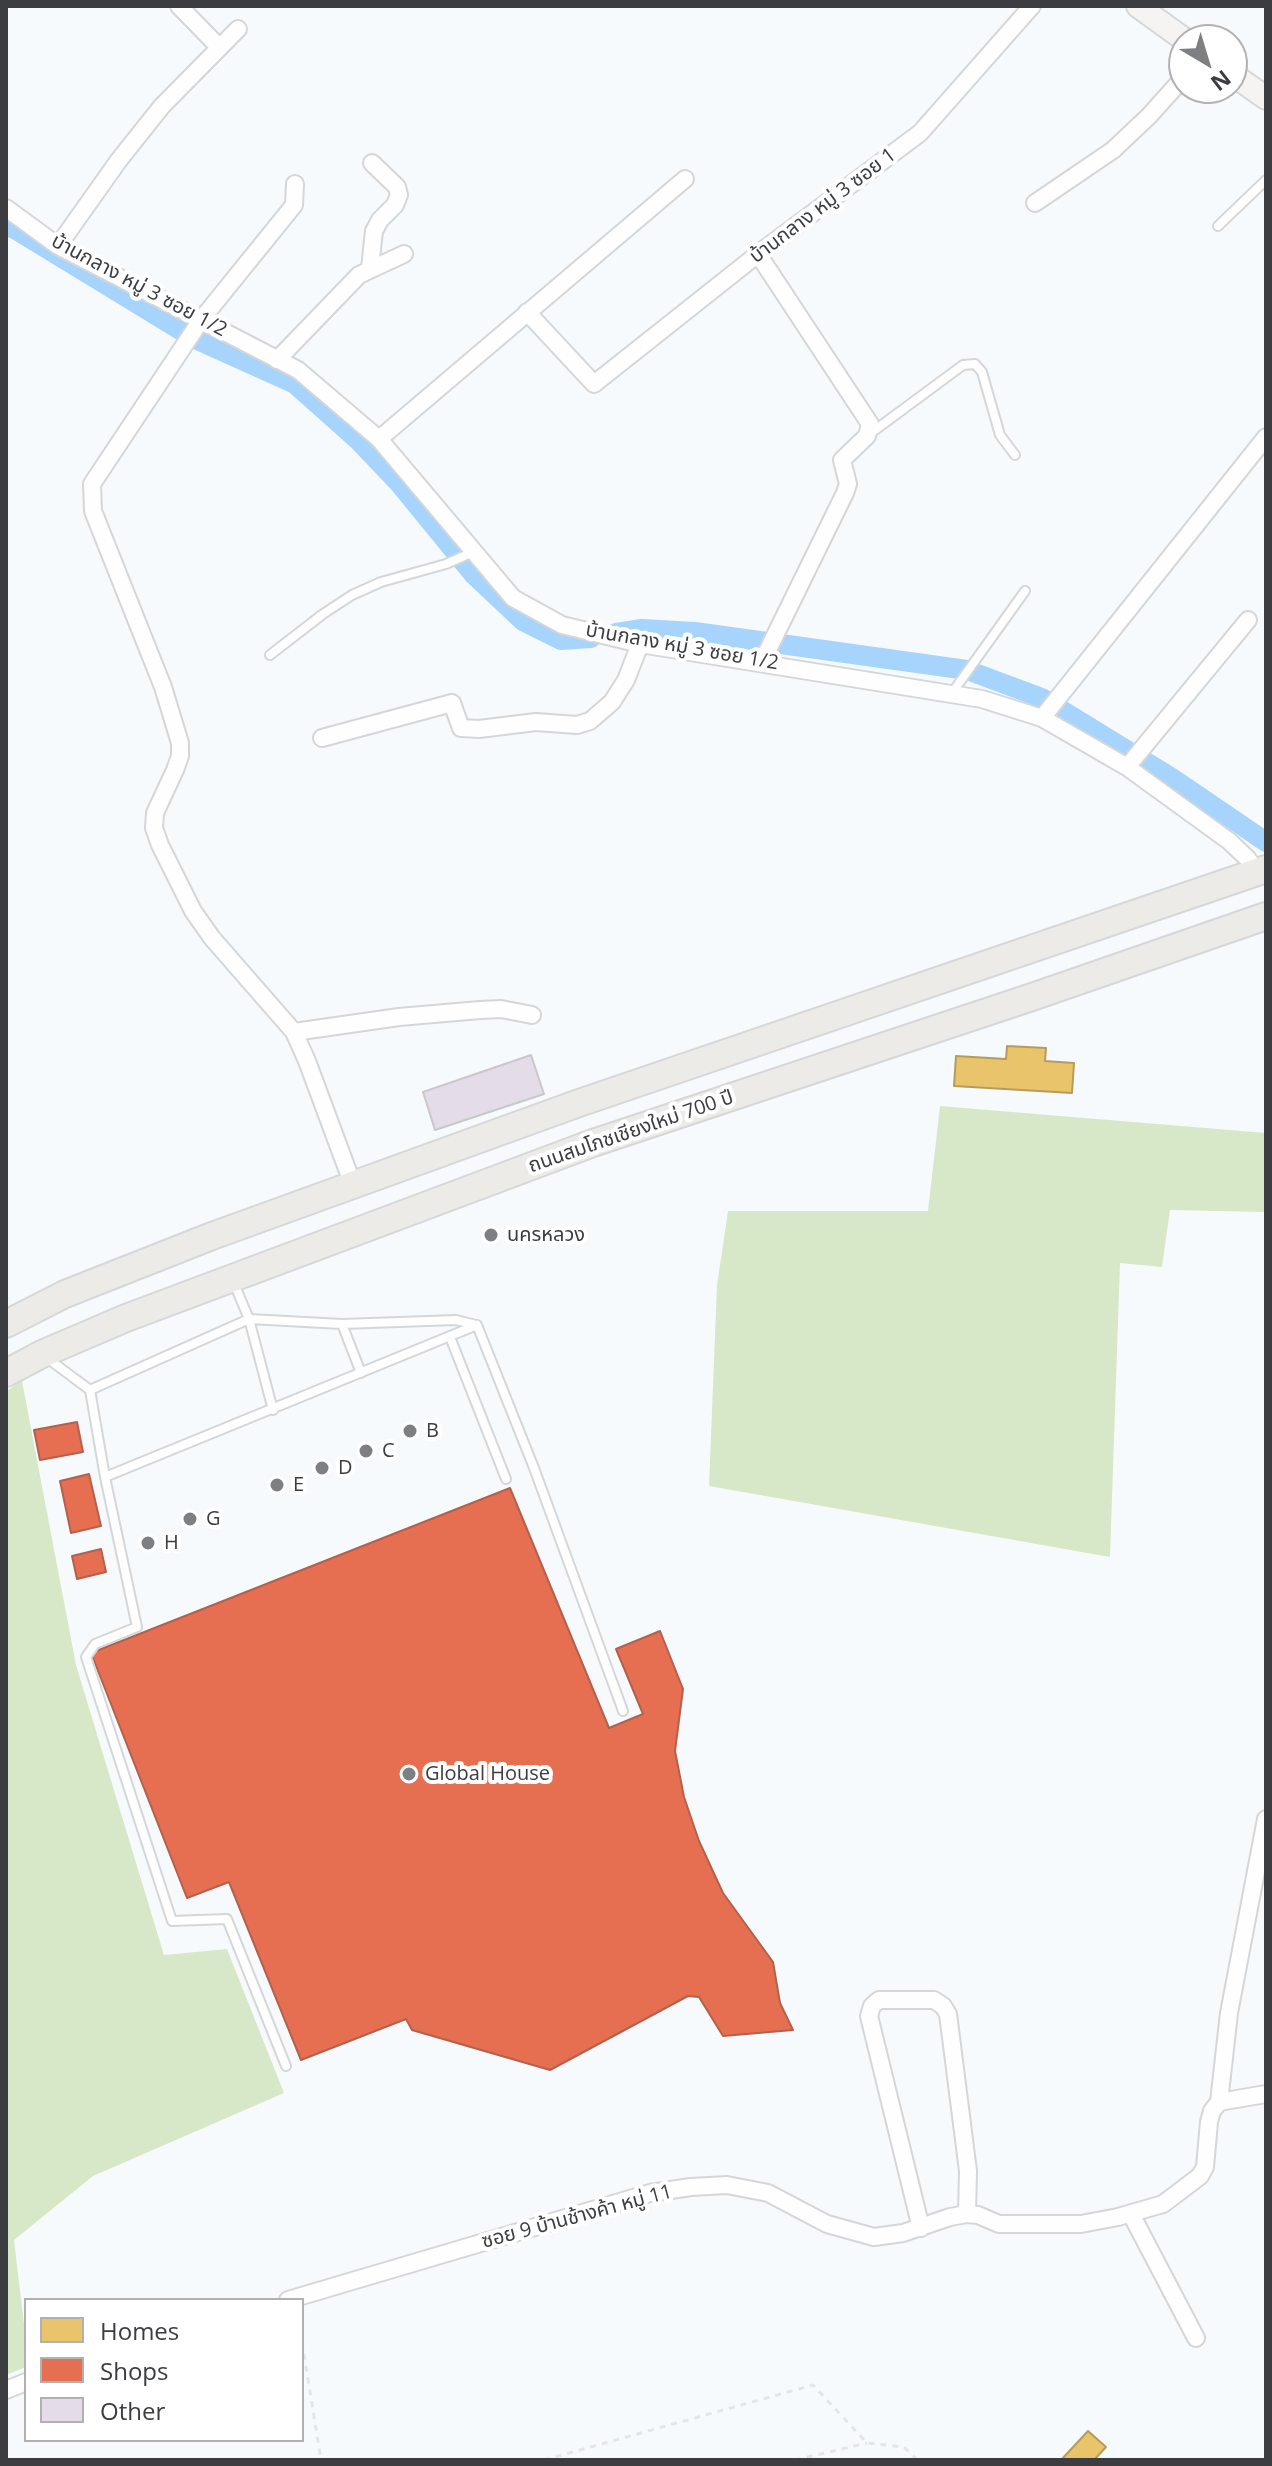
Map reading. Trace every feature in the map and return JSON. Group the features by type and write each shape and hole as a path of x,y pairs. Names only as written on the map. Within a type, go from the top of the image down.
{"main road":[{"path":"6,1324 65,1294 212,1236 579,1103 1261,871"},
{"name":"ถนนสมโภชเชียงใหม่ 700 ปี","path":"6,1373 126,1318 593,1143 1266,916"}],"street":[{"path":"179,6 219,47"},
{"name":"บ้านกลาง หมู่ 3 ซอย 1","path":"527,312 594,384 758,254 920,133 1032,6"},
{"path":"1138,6 1168,28"},
{"path":"58,246 162,106 238,29"},
{"path":"1248,85 1266,98"},
{"path":"1035,203 1113,150 1168,95"},
{"path":"370,268 374,231 395,205 399,195 397,187 372,163"},
{"path":"379,439 685,179"},
{"path":"295,184 294,205 201,320 92,484 93,511 163,687 180,743 180,756 155,813 154,828 160,845 193,911 212,938 294,1032 353,1185"},
{"name":"บ้านกลาง หมู่ 3 ซอย 1/2","path":"6,208 58,246 298,370 379,439 469,553 513,598 562,625 640,644 952,693 1042,718 1127,767 1229,841 1261,871"},
{"path":"277,360 348,284 370,268 404,254"},
{"path":"758,254 870,424 867,436 842,460 848,484 845,493 762,662"},
{"path":"1042,718 1266,437"},
{"path":"1127,767 1248,620"},
{"path":"322,738 452,703 461,728 479,729 536,722 577,725 590,721 612,702 626,680 640,644"},
{"path":"294,1032 399,1017 480,1010 501,1009 532,1015"},
{"path":"921,2228 869,2016 872,2006 879,2000 934,2000 948,2014 968,2171 967,2214 999,2224 1081,2224 1163,2204 1200,2176 1205,2167 1209,2122 1219,2102 1229,2013 1266,1819"},
{"path":"1219,2102 1266,2094"},
{"name":"ซอย 9 บ้านช้างค้า หมู่ 11","path":"295,2298 650,2193 691,2187 727,2185 768,2193 827,2224 874,2237 921,2228 967,2214"},
{"path":"1131,2214 1196,2338"}],"lane":[{"path":"1218,226 1266,180"},
{"path":"867,436 963,365 975,364 982,372 1000,435 1015,455"},
{"path":"270,655 352,595 381,582 446,564 469,553"},
{"path":"952,693 1025,591"},
{"path":"232,1278 249,1319 273,1410"},
{"path":"90,1390 249,1319 342,1324 456,1320 477,1325"},
{"path":"342,1324 361,1373"},
{"path":"105,1477 477,1325"},
{"path":"477,1325 534,1468 623,1711"},
{"path":"450,1337 506,1479"},
{"path":"42,1354 90,1390 137,1627 95,1644 86,1657 172,1921 227,1919 286,2066"}],"path":[{"path":"304,2354 321,2460"},
{"path":"544,2460 813,2385 867,2443"},
{"path":"795,2460 867,2443 904,2447 917,2460"}],"green space":[{"path":"940,1106 1266,1133 1266,1212 1170,1210 1162,1267 1120,1263 1110,1557 709,1486 717,1285 728,1211 928,1211"},
{"path":"22,1381 76,1665 164,1955 227,1949 284,2093 93,2176 14,2240 24,2324 24,2368 6,2375 6,1391"}],"building: Homes":[{"path":"1007,1046 1046,1048 1045,1061 1074,1063 1072,1093 954,1086 956,1056 1006,1059"},
{"path":"1088,2431 1106,2447 1094,2460 1061,2460"}],"building: Shops":[{"path":"77,1422 83,1452 40,1460 34,1430"},
{"path":"89,1474 101,1526 71,1533 60,1481"},
{"name":"Global House","path":"510,1488 609,1728 643,1714 616,1649 660,1631 683,1689 675,1751 684,1797 699,1841 723,1893 773,1962 780,2003 793,2030 723,2036 699,1997 688,1996 550,2070 412,2030 406,2019 301,2060 229,1882 187,1898 91,1653"},
{"path":"101,1549 106,1572 77,1579 72,1556"}],"building: Other":[{"path":"531,1055 544,1094 435,1130 423,1092"}],"waterway":[{"path":"6,227 13,228 195,339 295,384 359,441 398,482 474,575 523,621 561,640 591,638"},
{"path":"616,633 642,629 695,632 967,670 1042,698 1172,778 1266,842"}],"place":[{"name":"นครหลวง","path":"491,1235"},
{"name":"B","path":"410,1431"},
{"name":"C","path":"366,1451"},
{"name":"D","path":"322,1468"},
{"name":"E","path":"277,1485"},
{"name":"G","path":"190,1519"},
{"name":"H","path":"148,1543"},
{"name":"Global House","path":"409,1774"}]}
